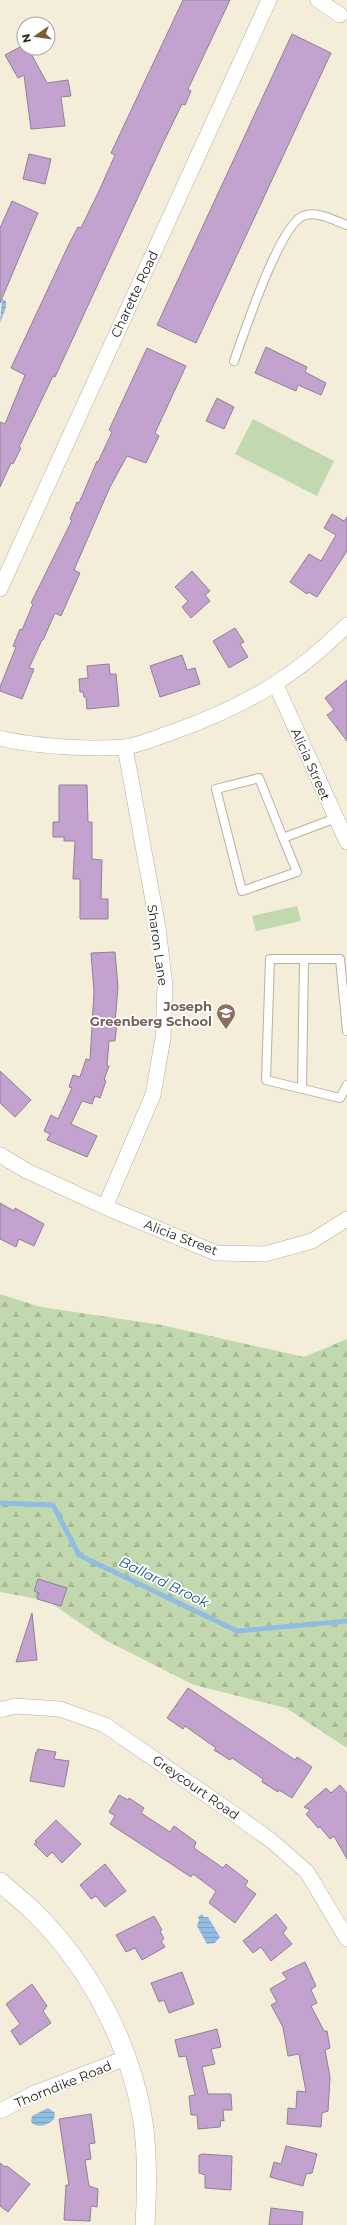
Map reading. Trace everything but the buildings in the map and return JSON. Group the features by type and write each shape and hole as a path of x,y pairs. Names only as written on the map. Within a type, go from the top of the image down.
{"street":[{"name":"Charette Road","path":"0,588 269,0"},
{"path":"318,0 340,15"},
{"path":"0,738 23,743 125,747 194,724 244,702 276,685 320,652 347,625"},
{"name":"Alicia Street","path":"276,685 347,842"},
{"name":"Sharon Lane","path":"105,1207 153,1095 163,1038 165,986 158,928 125,747"},
{"path":"0,1155 27,1171 105,1207"},
{"name":"Alicia Street","path":"105,1207 216,1253 265,1254 312,1242 347,1219"},
{"name":"Greycourt Road","path":"0,1710 15,1706 60,1709 105,1724 237,1816 296,1862 307,1872 347,1939"},
{"path":"0,1882 35,1913 78,1965 103,2003 126,2058 143,2122 146,2164 145,2225"},
{"name":"Thorndike Road","path":"0,2111 35,2093 126,2058"}],"lane":[{"path":"234,361 269,269 290,230 302,216 312,214 347,225"},
{"path":"259,778 283,838 297,872 242,891 216,789 259,778"},
{"path":"283,838 336,818"},
{"path":"347,1030 340,959 270,959 266,1080 340,1098 347,1085"},
{"path":"302,1089 304,959"}],"green space":[{"path":"253,419 334,461 317,496 235,454"},
{"path":"297,906 301,921 256,931 252,916"},
{"path":"0,1294 41,1307 162,1325 304,1357 347,1339 347,1748 286,1708 194,1685 105,1640 48,1601 0,1592"}],"water":[{"path":"2,299 6,301 6,307 0,323"},
{"path":"202,1914 204,1917 208,1917 220,1937 215,1943 207,1944 197,1926 199,1920 198,1917"},
{"path":"48,2108 55,2113 52,2121 40,2126 31,2122 32,2116"}],"waterway":[{"name":"Ballard Brook","path":"0,1503 53,1505 79,1555 237,1631 347,1621"}],"place":[{"name":"Joseph Greenberg School","path":"226,1030"}]}
